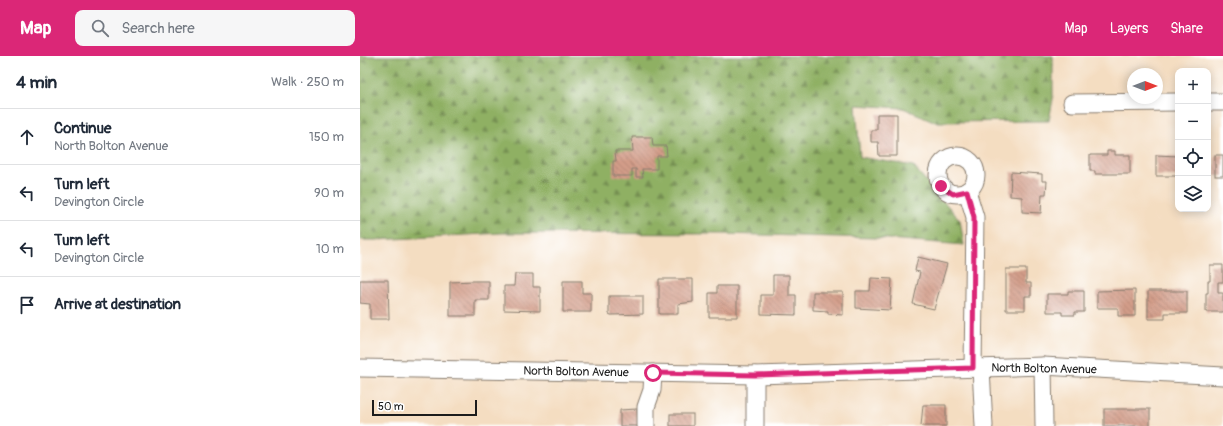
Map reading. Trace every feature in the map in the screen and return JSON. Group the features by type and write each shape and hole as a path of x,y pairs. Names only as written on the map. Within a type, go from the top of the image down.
{"street":[{"path":"1072,103 1175,102"},
{"path":"1211,102 1223,102"},
{"path":"967,191 974,217 977,368 984,426"},
{"path":"1042,366 1044,426"},
{"name":"North Bolton Avenue","path":"360,368 755,375 1042,366 1223,376"},
{"path":"646,426 646,407 652,390 653,373"},
{"path":"755,375 755,426"}],"green space":[{"path":"360,56 1053,56 1053,99 1049,121 936,122 903,108 856,105 860,157 913,166 960,220 964,245 876,238 722,234 502,233 360,240"}],"building":[{"path":"877,114 897,114 897,156 879,156 878,142 871,142 871,130 877,130"},
{"path":"632,137 652,137 653,146 666,146 667,156 657,156 657,169 642,169 643,177 636,177 636,169 632,169 632,176 613,176 613,161 616,161 615,151 633,151"},
{"path":"1107,151 1115,151 1115,155 1130,155 1130,174 1095,174 1095,171 1090,171 1090,155 1107,155"},
{"path":"1156,155 1175,156 1175,176 1156,176"},
{"path":"1215,155 1223,155 1223,176 1215,176"},
{"path":"1011,172 1042,174 1042,181 1047,181 1046,194 1042,194 1041,213 1022,212 1022,197 1010,196"},
{"path":"918,257 947,264 934,309 913,304 920,272 915,271"},
{"path":"1210,265 1223,265 1223,282 1218,282 1218,293 1223,293 1223,312 1206,312 1206,293 1208,293 1208,281 1210,281"},
{"path":"1006,269 1026,269 1026,283 1031,283 1031,296 1025,296 1025,310 1006,310"},
{"path":"515,274 533,274 533,287 540,287 540,311 504,310 504,286 514,286"},
{"path":"773,275 789,275 789,295 796,295 796,315 761,314 761,295 773,295"},
{"path":"871,278 892,279 890,310 856,308 856,291 870,291"},
{"path":"659,279 693,279 693,302 678,304 678,314 659,314"},
{"path":"360,280 388,280 389,319 370,319 370,304 360,303"},
{"path":"489,281 489,300 475,300 475,316 450,316 450,282"},
{"path":"563,281 582,281 582,293 591,293 591,312 563,312"},
{"path":"717,286 737,286 737,317 709,317 709,293 717,293"},
{"path":"1135,290 1135,316 1118,316 1118,308 1097,308 1097,291"},
{"path":"1068,291 1084,291 1084,312 1075,312 1075,315 1062,315 1062,312 1047,312 1047,294 1068,294"},
{"path":"1148,291 1187,291 1187,313 1165,313 1165,319 1148,319"},
{"path":"813,292 843,292 843,315 828,314 828,311 813,310"},
{"path":"609,296 643,296 643,314 609,314"},
{"path":"923,405 946,405 946,426 921,426"},
{"path":"637,409 638,426 620,426 620,410"},
{"path":"1104,409 1150,409 1150,426 1104,426"},
{"path":"670,414 693,414 693,426 670,426"}],"route":[{"path":"653,373 755,375 973,368 974,217 967,191 953,194 944,190 941,186"}]}
